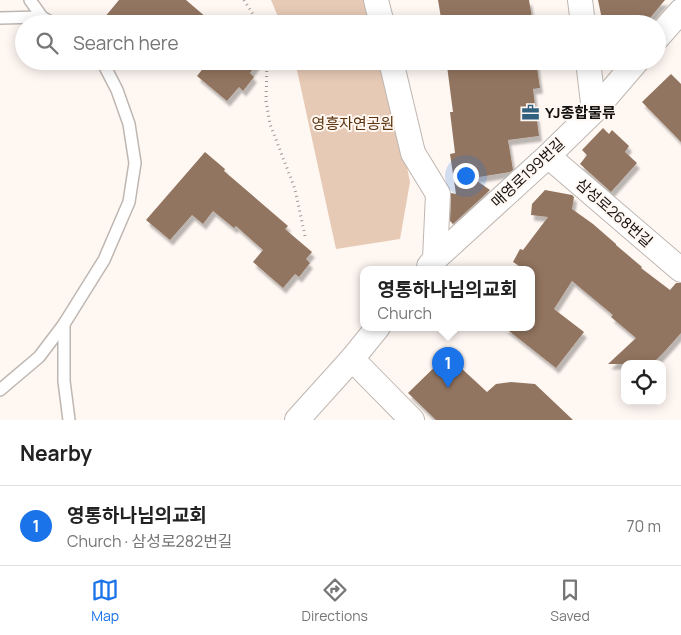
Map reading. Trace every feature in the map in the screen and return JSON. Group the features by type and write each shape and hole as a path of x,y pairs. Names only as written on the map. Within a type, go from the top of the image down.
{"street":[{"path":"376,0 380,15"},
{"path":"580,0 582,15"},
{"path":"666,28 681,11"},
{"path":"393,70 413,153 438,194 430,264"},
{"path":"589,70 594,111"},
{"name":"매영로199번길","path":"430,264 548,156 594,111 629,70"},
{"name":"삼성로268번길","path":"548,156 681,270"},
{"path":"297,420 375,331"},
{"path":"352,359 412,420"}],"lane":[{"path":"30,0 41,15"},
{"path":"0,18 15,18"},
{"path":"0,390 39,357 64,324 104,260 129,202 135,163 129,124 117,90 107,70"},
{"path":"64,324 64,381 69,420"}],"path":[{"path":"244,0 253,15"},
{"path":"267,70 266,101 270,124 295,189 305,236"}],"green space":[{"path":"271,0 372,0 376,15 277,15"},
{"name":"영흥자연공원","path":"297,70 388,70 410,182 400,239 336,249"}],"building":[{"path":"119,0 186,0 204,15 106,15"},
{"path":"438,0 529,0 532,15 440,15"},
{"path":"598,0 665,0 652,15 601,15"},
{"path":"202,70 252,70 250,73 254,77 243,91 239,87 227,101 197,76"},
{"path":"448,70 537,70 540,88 533,89 539,136 508,140 513,170 473,178 490,190 453,224 450,221 451,193 456,194 450,154 455,153 450,112 453,112"},
{"path":"671,74 681,84 681,142 642,102"},
{"path":"603,128 609,134 612,130 629,146 625,152 637,163 611,192 580,164 587,155 582,150"},
{"path":"205,152 225,169 224,171 288,226 285,229 312,252 306,259 310,263 299,277 295,274 283,288 253,262 263,250 236,226 234,228 213,211 203,224 192,215 170,240 146,220"},
{"path":"545,190 572,195 574,197 572,209 593,224 641,268 670,290 676,283 681,283 681,333 656,360 621,360 621,364 608,364 636,338 611,317 613,315 572,281 554,309 584,332 556,368 509,331 535,331 535,266 519,266 513,262 520,249 523,250 548,217 531,215 532,204"},
{"path":"447,355 487,392 496,384 511,382 535,384 573,420 436,420 408,393"}],"place":[{"name":"YJ종합물류","path":"531,113"},
{"name":"영통하나님의교회","path":"448,388"}]}
